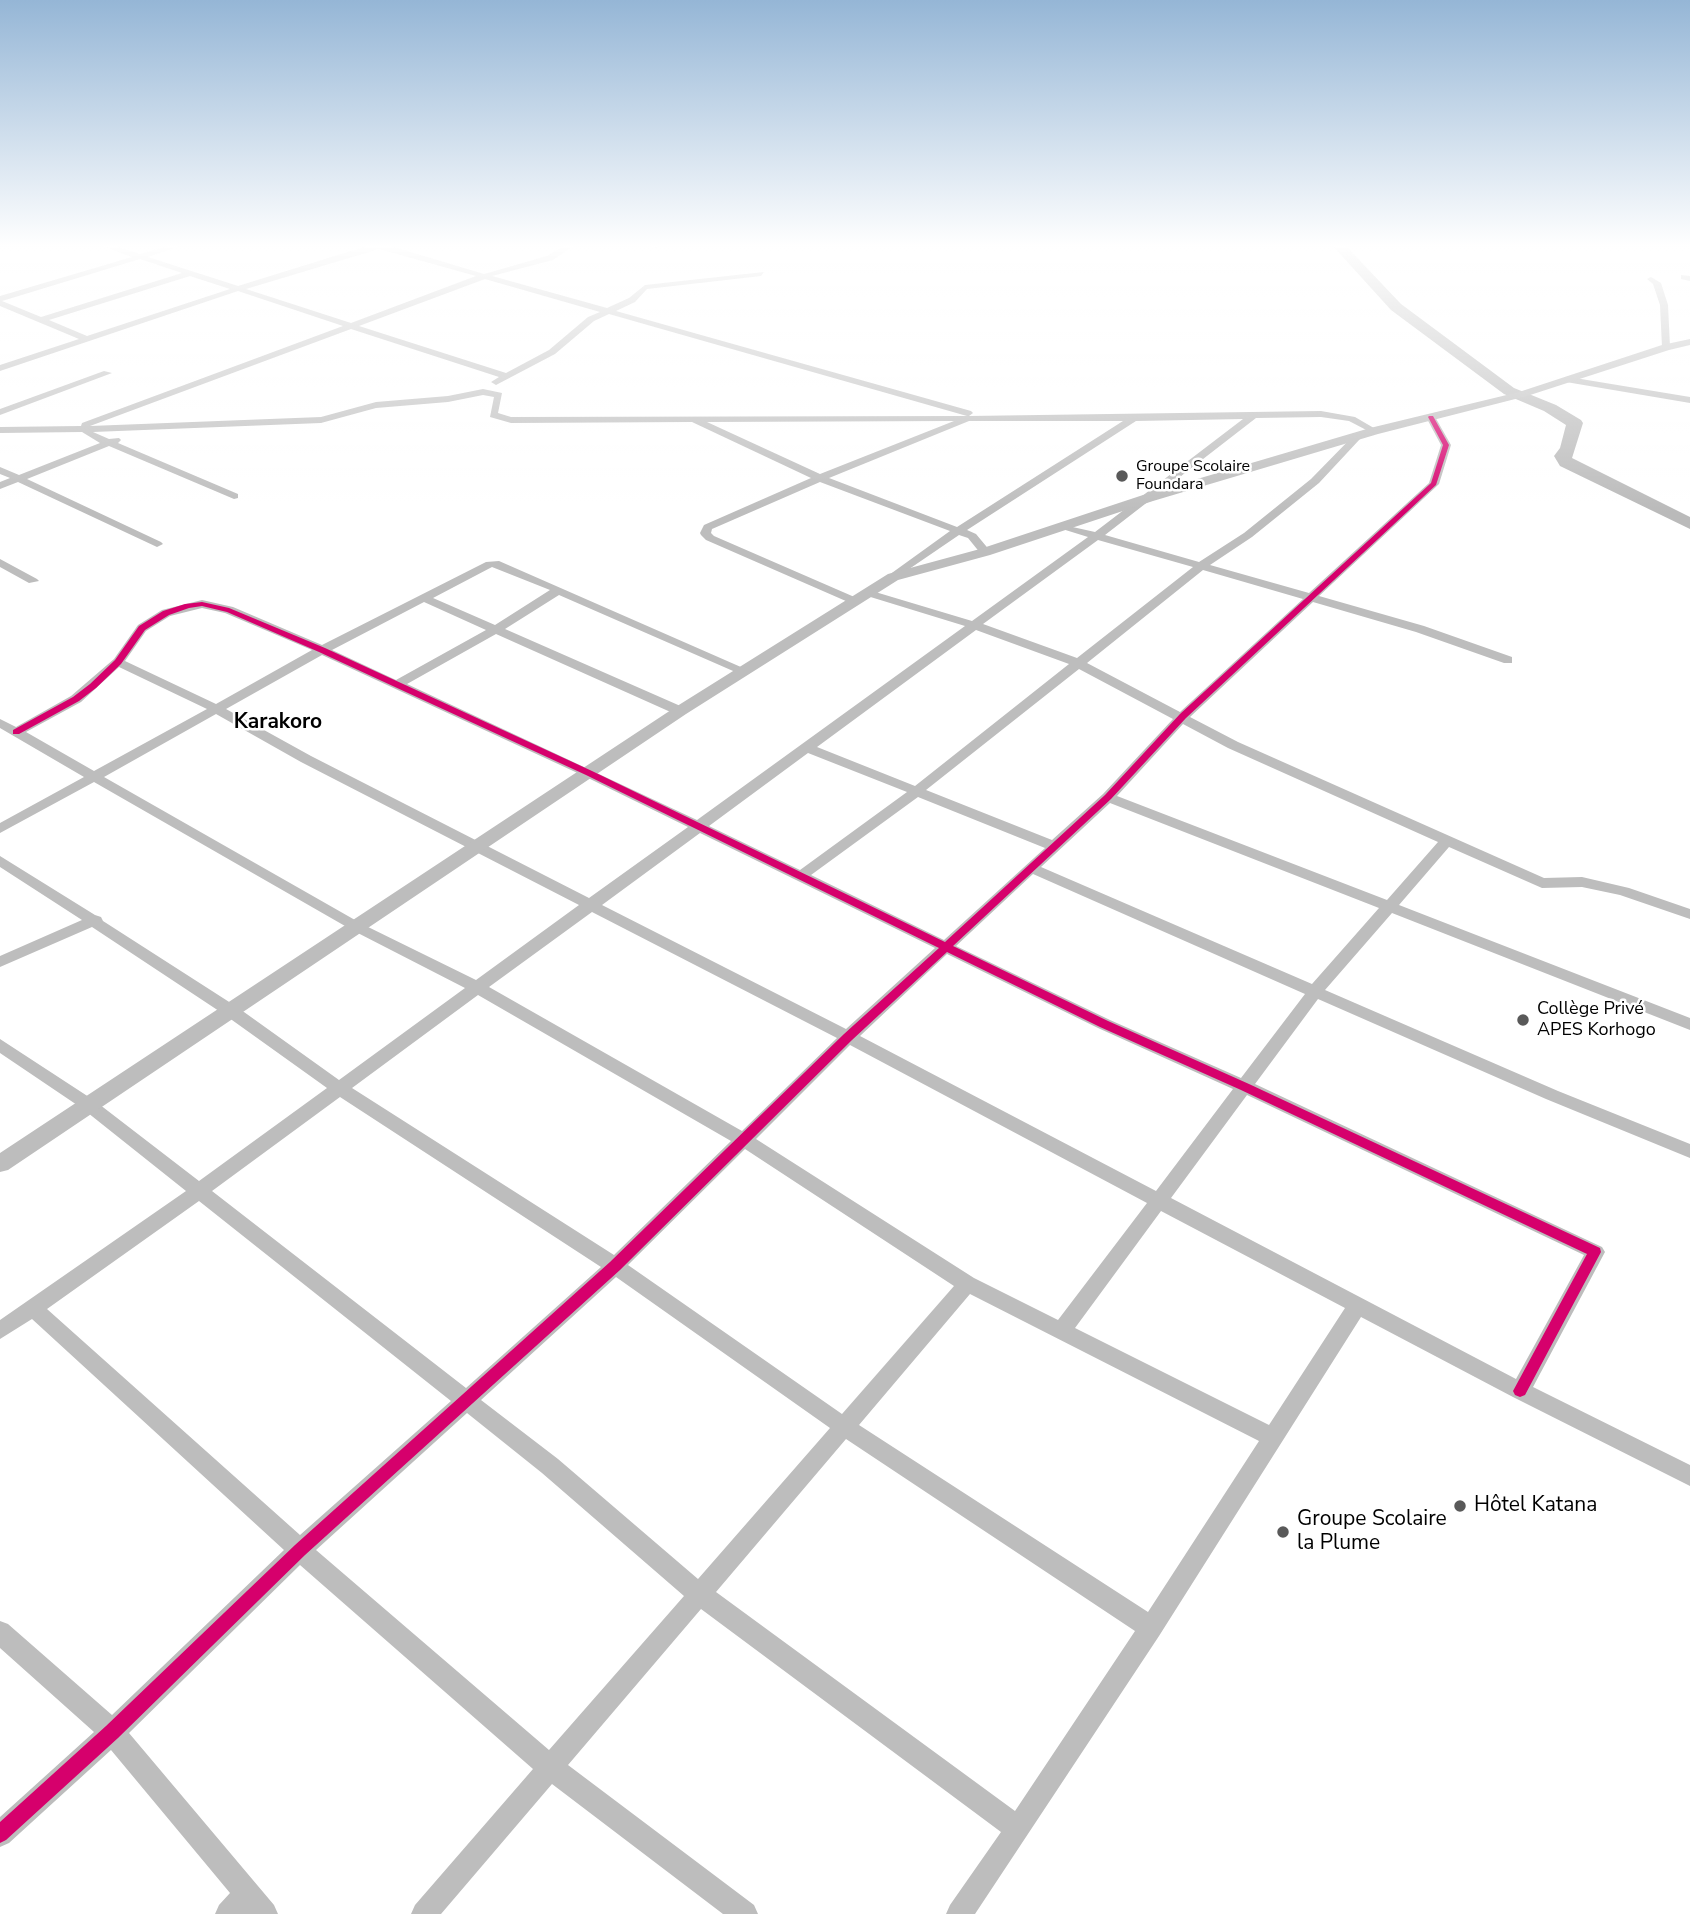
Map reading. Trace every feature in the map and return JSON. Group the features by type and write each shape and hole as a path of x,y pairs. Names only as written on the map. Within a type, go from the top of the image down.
{"street":[{"path":"75,334 89,340"},
{"path":"2,366 106,334"},
{"path":"74,429 328,334"},
{"path":"381,334 505,376"},
{"path":"491,393 494,384 552,352 571,334"},
{"path":"689,334 987,418"},
{"path":"1665,334 1666,346"},
{"path":"893,576 985,552 1148,498 1374,432 1520,395 1666,346 1690,342"},
{"path":"0,412 107,373"},
{"path":"1569,380 1690,401"},
{"path":"0,430 141,429 321,420 376,405 491,393 499,395 493,415 511,420 1337,415 1352,419 1374,432"},
{"path":"0,1331 199,1191 1097,536 1254,415"},
{"path":"0,1834 112,1732 300,1550 615,1266 849,1037 1108,797 1183,716 1313,599 1434,484 1446,445 1431,417"},
{"path":"973,418 820,478 708,527 705,533 710,538 861,597 974,625 1079,663 1233,745 1542,883 1582,882 1625,891 1690,914"},
{"path":"0,1164 680,711 861,597 1134,418"},
{"path":"690,419 820,478 971,536 985,552"},
{"path":"74,429 112,442 234,495"},
{"path":"0,486 141,429"},
{"path":"801,876 917,792 1202,565 1248,535 1315,481 1357,437"},
{"path":"0,470 157,544"},
{"path":"1063,526 1420,629 1507,660"},
{"path":"0,562 33,581"},
{"path":"0,829 322,650 490,564 499,564 744,671"},
{"path":"396,685 497,629 557,591"},
{"path":"422,597 680,711"},
{"path":"16,732 76,699 118,662 142,628 166,613 202,604 229,610 322,650 589,773 1104,1024 1245,1087 1595,1252 1520,1391"},
{"path":"118,662 215,708 306,759 849,1037 1520,1391 1690,1476"},
{"path":"0,723 357,927 476,987 744,1140 967,1284 1272,1437"},
{"path":"806,747 1056,847"},
{"path":"1108,797 1690,1024"},
{"path":"1062,1330 1316,990 1447,841"},
{"path":"0,860 96,920 231,1011 338,1088 615,1266 842,1425 1151,1628"},
{"path":"1033,869 1552,1095 1690,1151"},
{"path":"0,962 96,920"},
{"path":"0,1045 89,1105 550,1466 699,1594 1018,1829"},
{"path":"424,1914 842,1425 967,1284"},
{"path":"958,1914 1018,1829 1151,1628 1358,1304"},
{"path":"33,1308 300,1550 551,1768 745,1914"},
{"path":"0,1632 112,1732 265,1914"},
{"path":"228,1914 247,1894"}],"waterway":[{"path":"1433,334 1509,391 1550,408 1575,423 1568,450 1562,456 1566,462 1690,524"}],"cycle path":[{"path":"0,1834 112,1732 300,1550 615,1266 848,1037 1108,797 1183,716 1434,484 1446,445 1431,417"},
{"path":"16,732 76,699 93,686 118,662 142,628 166,613 188,606 202,604 229,610 322,650 589,773 1104,1024 1245,1087 1595,1252 1520,1391"}],"place":[{"name":"Groupe Scolaire Foundara","path":"1122,476"},
{"name":"Collège Privé APES Korhogo","path":"1523,1020"},
{"name":"Hôtel Katana","path":"1460,1506"},
{"name":"Groupe Scolaire la Plume","path":"1283,1532"}],"district":[{"name":"Karakoro","path":"278,723"}]}
